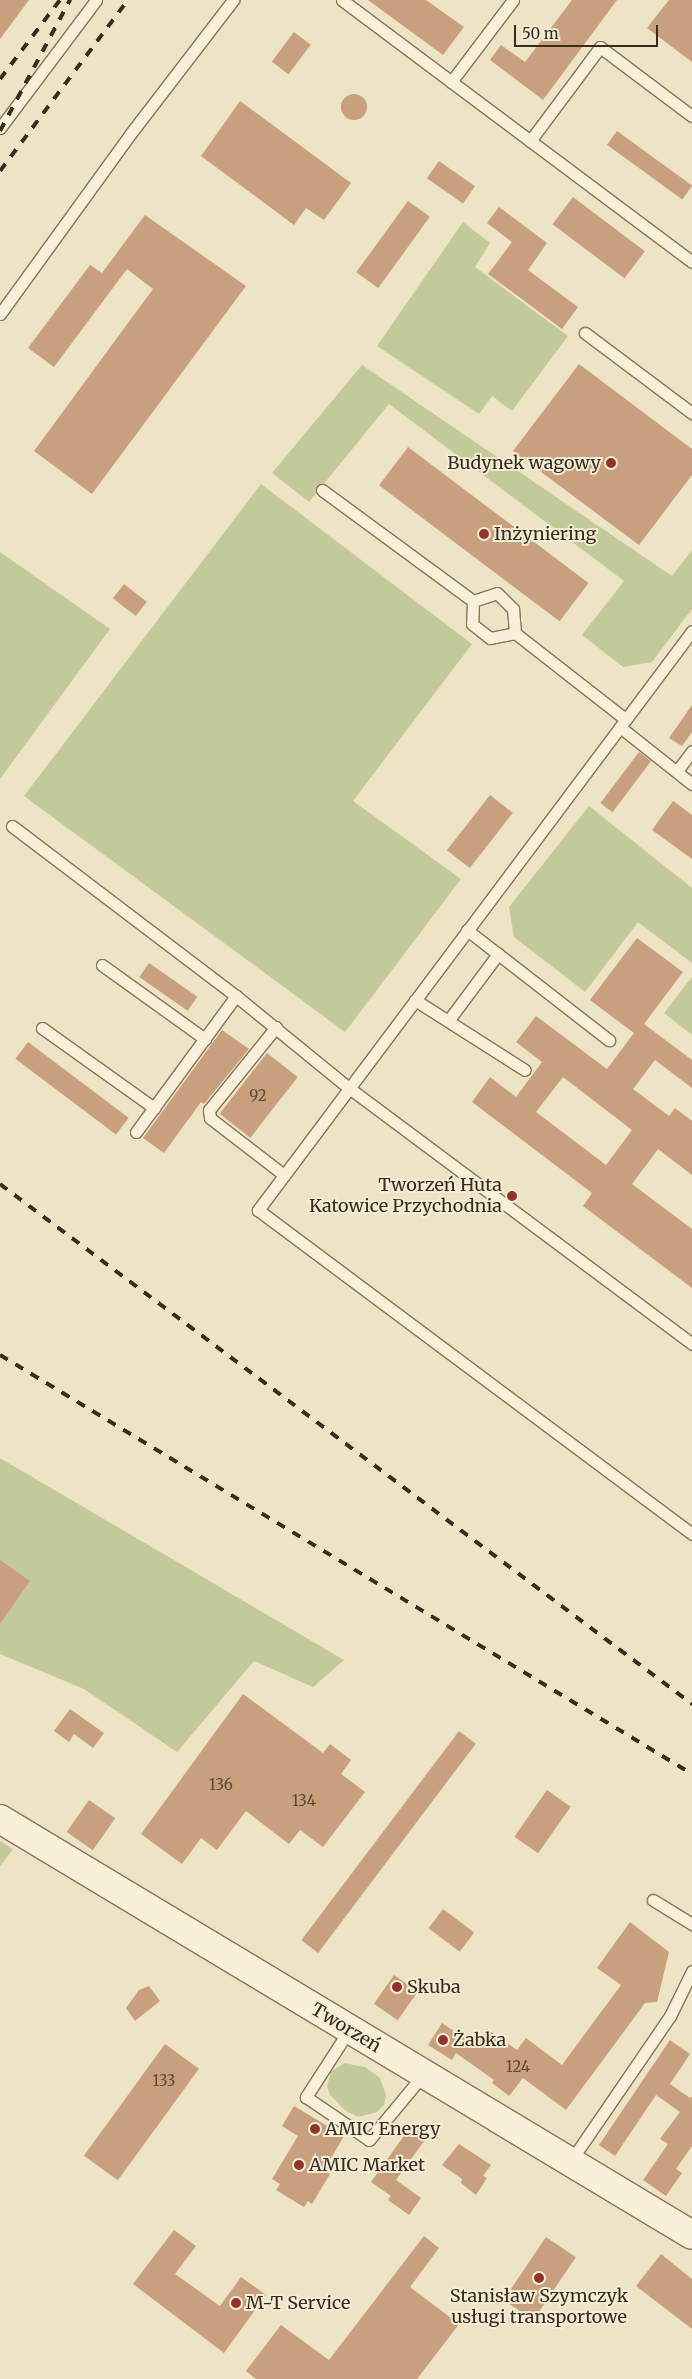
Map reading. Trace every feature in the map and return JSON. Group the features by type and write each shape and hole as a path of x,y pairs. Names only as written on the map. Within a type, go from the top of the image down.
{"street":[{"name":"Tworzeń","path":"0,1819 569,2163 692,2235"}],"lane":[{"path":"0,128 96,0"},
{"path":"0,314 130,133 232,0"},
{"path":"342,0 692,262"},
{"path":"451,82 513,0"},
{"path":"530,141 600,47 692,116"},
{"path":"585,334 692,412"},
{"path":"322,490 473,601"},
{"path":"473,601 497,594 513,609 515,633 623,723 692,784"},
{"path":"473,601 472,624 490,638 515,633"},
{"path":"692,631 258,1210 692,1534"},
{"path":"677,771 692,752"},
{"path":"12,826 236,996 349,1088 692,1344"},
{"path":"467,930 609,1040"},
{"path":"448,1021 498,954"},
{"path":"102,965 205,1039"},
{"path":"136,1132 236,996"},
{"path":"415,1000 525,1070"},
{"path":"42,1028 154,1108"},
{"path":"276,1028 209,1110 210,1118 284,1175"},
{"path":"653,1900 692,1924"},
{"path":"569,2163 670,2016 692,1971"},
{"path":"349,2030 306,2097 370,2140 423,2075"}],"green space":[{"path":"463,222 490,243 475,267 568,336 512,411 492,396 479,414 377,346"},
{"path":"362,365 672,576 692,550 692,609 652,662 623,667 582,635 624,581 389,404 309,502 272,473"},
{"path":"261,484 472,644 353,801 461,879 345,1032 24,796"},
{"path":"0,552 110,629 0,779"},
{"path":"589,806 692,888 692,963 638,922 585,992 514,937 509,907"},
{"path":"692,977 692,1033 691,1034 664,1013"},
{"path":"0,1458 344,1660 313,1687 254,1661 177,1752 84,1689 0,1654"},
{"path":"0,1841 13,1849 0,1866"},
{"path":"344,2063 365,2067 380,2078 386,2095 384,2105 377,2112 358,2117 346,2111 330,2095 327,2086 331,2072"}],"building":[{"path":"0,0 29,0 0,39"},
{"path":"368,0 426,0 464,27 443,55"},
{"path":"572,0 617,0 543,100 490,60 501,45 525,62"},
{"path":"669,0 692,0 692,62 647,28"},
{"path":"294,32 311,45 289,74 272,62"},
{"path":"354,94 363,98 367,107 363,116 354,120 345,116 341,107 345,98"},
{"path":"240,101 351,183 324,220 306,208 294,225 201,156"},
{"path":"617,131 692,185 682,199 607,145"},
{"path":"439,161 475,186 463,203 427,178"},
{"path":"573,197 645,251 624,278 553,224"},
{"path":"408,201 430,217 378,288 356,272"},
{"path":"499,207 547,243 528,270 578,307 562,329 488,274 512,242 487,223"},
{"path":"145,215 246,286 92,494 34,451 153,289 127,269 54,367 28,348 90,265 102,273"},
{"name":"Budynek wagowy","path":"579,364 692,449 692,475 639,545 513,451"},
{"name":"Inżyniering","path":"408,447 588,583 560,621 379,485"},
{"path":"124,584 147,602 136,616 113,598"},
{"path":"692,705 692,732 682,746 669,738"},
{"path":"639,752 651,761 612,812 600,803"},
{"path":"490,795 513,813 470,868 447,850"},
{"path":"673,801 692,815 692,859 652,830"},
{"path":"637,938 683,972 644,1024 692,1060 692,1088 655,1060 633,1089 669,1116 675,1108 692,1121 692,1175 658,1149 632,1184 692,1229 692,1288 583,1206 592,1193 472,1102 490,1077 516,1097 542,1062 516,1042 536,1016 607,1069 634,1033 590,1000","holes":["563,1077 632,1130 606,1165 536,1112"]},
{"path":"149,963 197,997 188,1011 139,977"},
{"path":"222,1030 249,1049 204,1104 201,1102 164,1153 143,1138"},
{"path":"28,1042 129,1118 116,1135 15,1059"},
{"path":"267,1053 298,1077 250,1138 220,1114"},
{"path":"0,1560 30,1581 0,1624"},
{"path":"243,1694 323,1753 330,1744 351,1760 341,1774 365,1792 323,1847 300,1830 289,1844 246,1811 217,1850 201,1838 182,1864 141,1834"},
{"path":"70,1709 104,1733 93,1748 74,1734 69,1742 54,1731"},
{"path":"459,1731 476,1744 318,1953 301,1940"},
{"path":"547,1790 571,1807 538,1853 514,1837"},
{"path":"89,1800 115,1818 93,1850 67,1832"},
{"path":"443,1909 474,1932 460,1952 429,1928"},
{"path":"630,1922 669,1952 657,2002 645,2003 566,2110 523,2078 509,2096 492,2083 494,2080 456,2053 452,2060 428,2045 442,2023 475,2045 487,2029 517,2050 526,2038 562,2065 621,1985 597,1968"},
{"path":"394,1975 418,1992 398,2020 374,2004"},
{"path":"149,1986 160,2001 135,2021 126,2008 139,1990"},
{"path":"670,2040 690,2054 670,2084 690,2098 692,2096 692,2146 676,2169 682,2173 666,2196 643,2180 668,2144 660,2139 680,2112 656,2095 615,2156 599,2145"},
{"path":"165,2044 199,2069 118,2180 84,2156"},
{"path":"294,2106 344,2136 324,2170 330,2174 312,2204 308,2201 304,2207 276,2190 280,2184 272,2179 298,2136 282,2126"},
{"path":"411,2126 427,2137 396,2180 421,2198 409,2215 388,2200 391,2196 371,2182"},
{"path":"459,2144 491,2165 483,2176 487,2178 476,2195 461,2183 462,2179 442,2165"},
{"path":"174,2230 196,2246 175,2274 220,2306 241,2277 266,2295 224,2353 133,2284"},
{"path":"424,2236 439,2248 410,2287 459,2324 417,2379 256,2379 246,2371 281,2325 329,2360"},
{"name":"Stanisław Szymczyk usługi transportowe","path":"546,2237 576,2257 533,2320 504,2300"},
{"path":"661,2254 692,2279 692,2329 636,2286"}],"railway":[{"path":"0,79 60,0"},
{"path":"0,131 70,0"},
{"path":"0,171 128,0"},
{"path":"0,1184 692,1704"},
{"path":"0,1355 692,1774"}],"place":[{"name":"Budynek wagowy","path":"611,463"},
{"name":"Inżyniering","path":"484,534"},
{"name":"Tworzeń Huta Katowice Przychodnia","path":"512,1196"},
{"name":"Skuba","path":"397,1987"},
{"name":"Żabka","path":"443,2040"},
{"name":"AMIC Energy","path":"315,2129"},
{"name":"AMIC Market","path":"299,2165"},
{"name":"Stanisław Szymczyk usługi transportowe","path":"539,2278"},
{"name":"M-T Service","path":"236,2303"}]}
